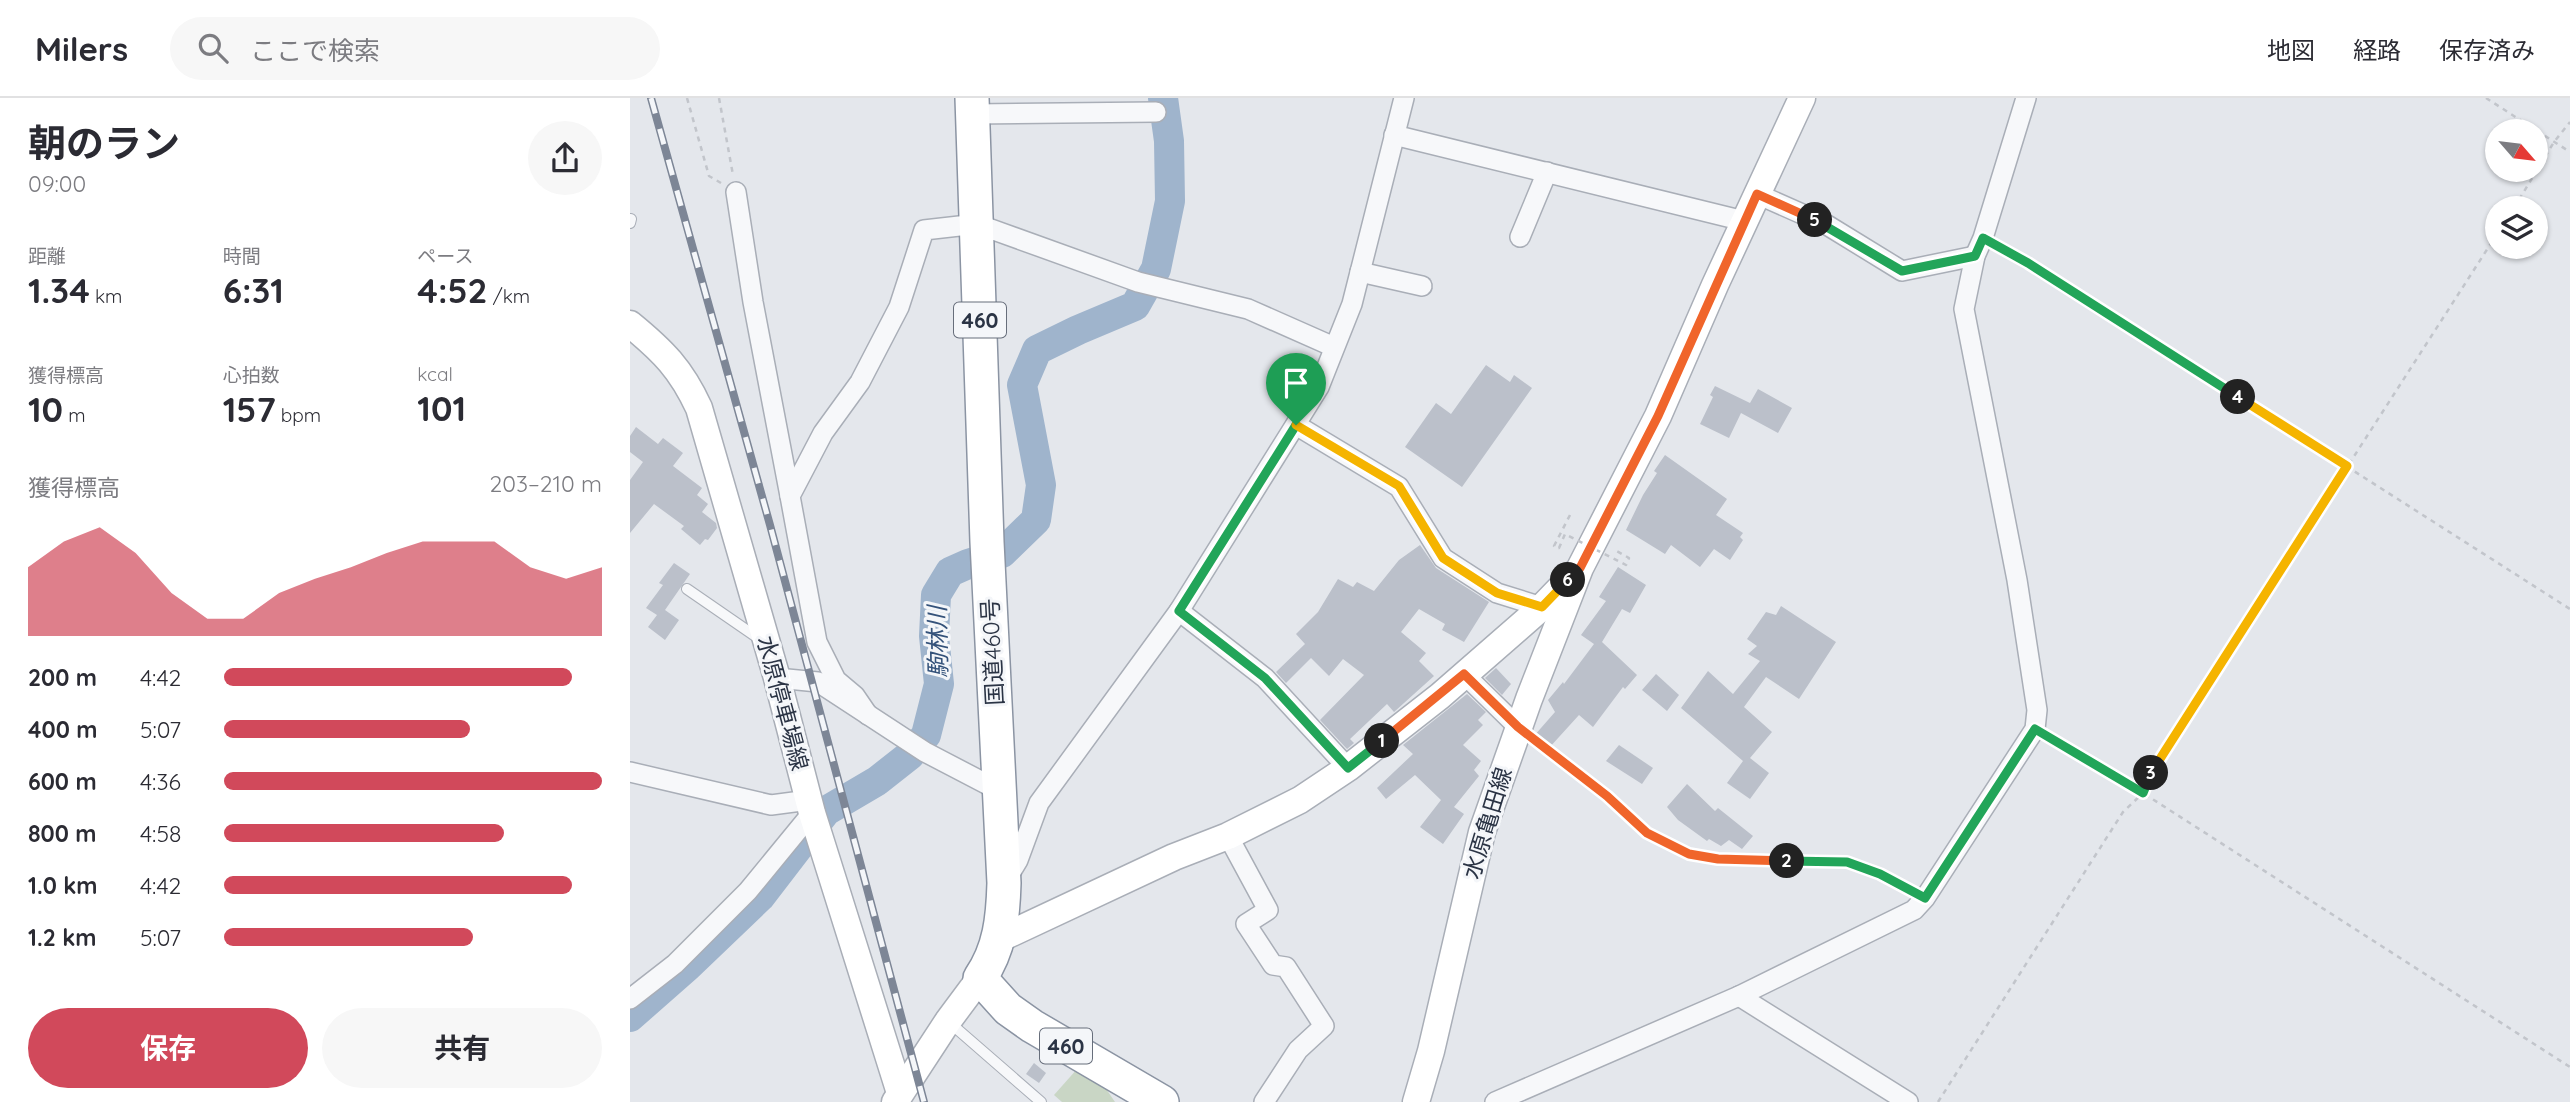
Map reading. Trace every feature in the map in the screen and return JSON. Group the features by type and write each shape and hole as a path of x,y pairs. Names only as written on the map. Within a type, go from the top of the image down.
{"highway":[{"name":"国道460号","path":"972,106 987,542 1004,883 999,939 990,963 979,978"},
{"name":"460","path":"979,978 1008,1009 1032,1026 1162,1102"}],"main road":[{"name":"水原亀田線","path":"1416,1102 1431,1051 1482,832 1518,727 1580,568 1658,416 1802,98"},
{"name":"水原停車場線","path":"630,324 667,357 687,381 699,408 777,678 810,807 897,1098"},
{"path":"999,939 1174,857 1228,836 1300,800 1348,768 1464,674 1542,607 1580,568"},
{"path":"897,1098 979,978"}],"street":[{"path":"1004,883 1018,860 1039,803 1179,611 1319,387 1352,304 1404,98"},
{"path":"1495,1102 1739,996 1914,911 2035,729 2037,710 2017,580 1964,309 1979,247 2026,98"},
{"path":"972,106 1156,112"},
{"path":"1394,135 1744,221"},
{"path":"1520,237 1547,173"},
{"path":"736,192 753,302 817,642 836,680 855,696 868,715"},
{"path":"1757,194 1827,225 1902,271 1979,247"},
{"path":"790,496 823,433 860,383 899,307 924,230 977,224 1138,282 1248,309 1334,347"},
{"path":"1360,272 1422,286"},
{"path":"1296,425 1399,486 1443,558 1497,593 1542,607"},
{"path":"1179,611 1265,678 1348,768"},
{"path":"1464,674 1518,727"},
{"path":"777,678 818,682 925,752 999,790"},
{"path":"630,772 771,805 810,807"},
{"path":"630,999 675,964 748,891 810,807"},
{"path":"1228,836 1268,910 1247,924 1273,965 1286,967 1324,1027 1298,1050 1264,1102"},
{"path":"1739,996 1908,1102"}],"lane":[{"path":"687,589 767,645"},
{"path":"948,1021 1041,1102"}],"path":[{"path":"687,98 709,176 736,192"},
{"path":"719,98 736,192"},
{"path":"2486,98 2570,152"},
{"path":"2521,196 2554,142 2570,122"},
{"path":"1979,247 2028,263 2570,609"},
{"path":"1938,1102 2123,813 2143,793 2151,772 2485,253"},
{"path":"1570,515 1554,546 1559,548 1565,534 1626,565 1629,558 1615,550"},
{"path":"1518,727 1607,796 1647,833 1689,854 1718,859 1847,862 1880,874 1925,898"},
{"path":"2035,729 2143,793 2570,1067"}],"green space":[{"path":"1078,1068 1100,1080 1115,1102 1062,1102 1054,1095"}],"building":[{"path":"1486,365 1510,382 1514,375 1532,388 1462,487 1405,447 1436,403 1451,414"},
{"path":"1715,386 1750,403 1758,389 1792,408 1778,433 1741,413 1729,438 1700,424 1713,397 1710,395"},
{"path":"636,427 658,444 663,438 683,453 673,466 702,488 697,495 708,504 702,512 716,523 717,528 708,540 705,539 700,545 681,529 684,526 654,504 630,533 630,480 643,462 630,452 630,436"},
{"path":"1665,455 1727,499 1716,515 1743,533 1740,537 1743,540 1730,560 1714,549 1700,567 1671,545 1665,554 1626,530 1657,473 1654,471"},
{"path":"1420,545 1436,568 1489,602 1464,642 1442,630 1445,624 1419,609 1401,632 1426,653 1419,661 1434,676 1394,712 1387,704 1350,739 1354,743 1347,749 1320,720 1364,675 1343,659 1329,676 1311,658 1286,683 1276,672 1305,644 1296,634 1318,612 1338,579 1353,587 1357,582 1374,591 1399,560"},
{"path":"674,563 690,574 665,610 679,620 665,640 648,627 657,615 646,608 663,585 659,583"},
{"path":"1618,567 1646,585 1630,613 1622,609 1602,642 1637,675 1625,689 1623,687 1593,727 1579,715 1549,748 1534,736 1555,712 1548,700 1563,682 1564,684 1594,644 1581,635 1606,601 1599,597"},
{"path":"1781,606 1836,642 1799,699 1766,677 1744,707 1772,732 1750,758 1769,773 1750,799 1727,783 1743,761 1681,708 1708,671 1733,694 1760,661 1748,654 1757,646 1747,639 1766,612 1776,615"},
{"path":"1496,668 1511,684 1502,695 1485,678"},
{"path":"1656,674 1679,695 1667,711 1642,690"},
{"path":"1467,694 1486,712 1478,720 1483,725 1463,745 1481,761 1474,770 1479,776 1454,807 1464,814 1443,844 1420,827 1441,800 1415,775 1386,799 1377,788 1413,754 1403,745"},
{"path":"1619,745 1653,768 1642,784 1606,761"},
{"path":"1687,784 1715,811 1718,808 1753,836 1742,849 1729,840 1721,846 1709,839 1707,841 1678,820 1667,807"},
{"path":"1034,1063 1046,1073 1039,1083 1026,1074"}],"waterway":[{"name":"駒林川","path":"630,1017 760,897 826,811 877,781 910,755 926,735 939,684 934,636 936,595 950,572 1002,553 1036,520 1041,485 1022,385 1037,350 1135,306 1156,269 1170,201 1169,141 1163,98"}],"railway":[{"path":"651,98 770,525 924,1102"}],"route":[{"path":"1757,194 1827,225 1902,271 1975,256 1983,238 2028,263 2347,466 2151,772 2143,793 2035,729 1925,898 1880,874 1847,862 1718,859 1689,854 1647,833 1607,796 1518,727 1464,674 1348,768 1265,678 1179,611 1296,425 1399,486 1443,558 1497,593 1542,607 1580,568 1658,416 1757,194"}]}
